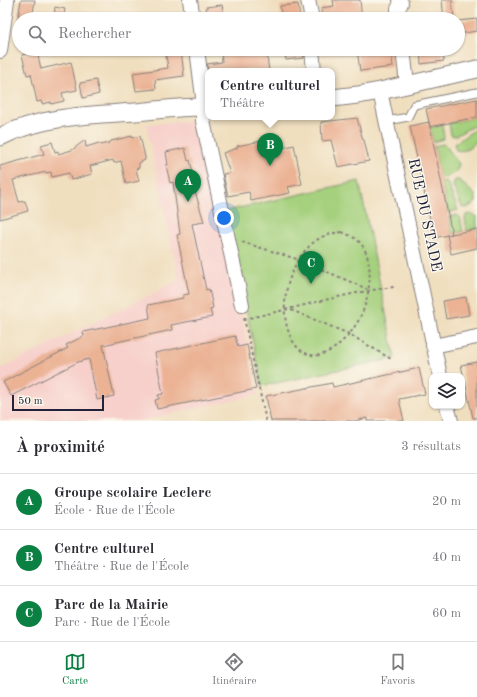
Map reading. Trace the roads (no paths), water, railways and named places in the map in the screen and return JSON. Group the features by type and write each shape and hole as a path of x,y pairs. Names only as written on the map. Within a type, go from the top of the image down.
{"street":[{"path":"0,51 7,0"},
{"path":"190,0 192,12"},
{"path":"308,0 311,12"},
{"path":"399,12 398,9 401,3 400,0"},
{"path":"198,56 205,104"},
{"path":"313,56 314,68"},
{"path":"404,56 407,84"},
{"path":"335,98 380,91 477,69"},
{"name":"RUE DU STADE","path":"380,91 439,373"},
{"path":"0,137 9,132 30,125 61,119 150,110 205,107"},
{"path":"205,112 203,121 242,305"},
{"path":"433,346 477,337"},
{"path":"448,409 451,421"}],"lane":[{"path":"387,121 408,117 414,105 477,92"}],"place":[{"name":"Centre culturel","path":"270,166"},
{"name":"Groupe scolaire Leclerc","path":"188,202"},
{"name":"Parc de la Mairie","path":"311,284"}]}
